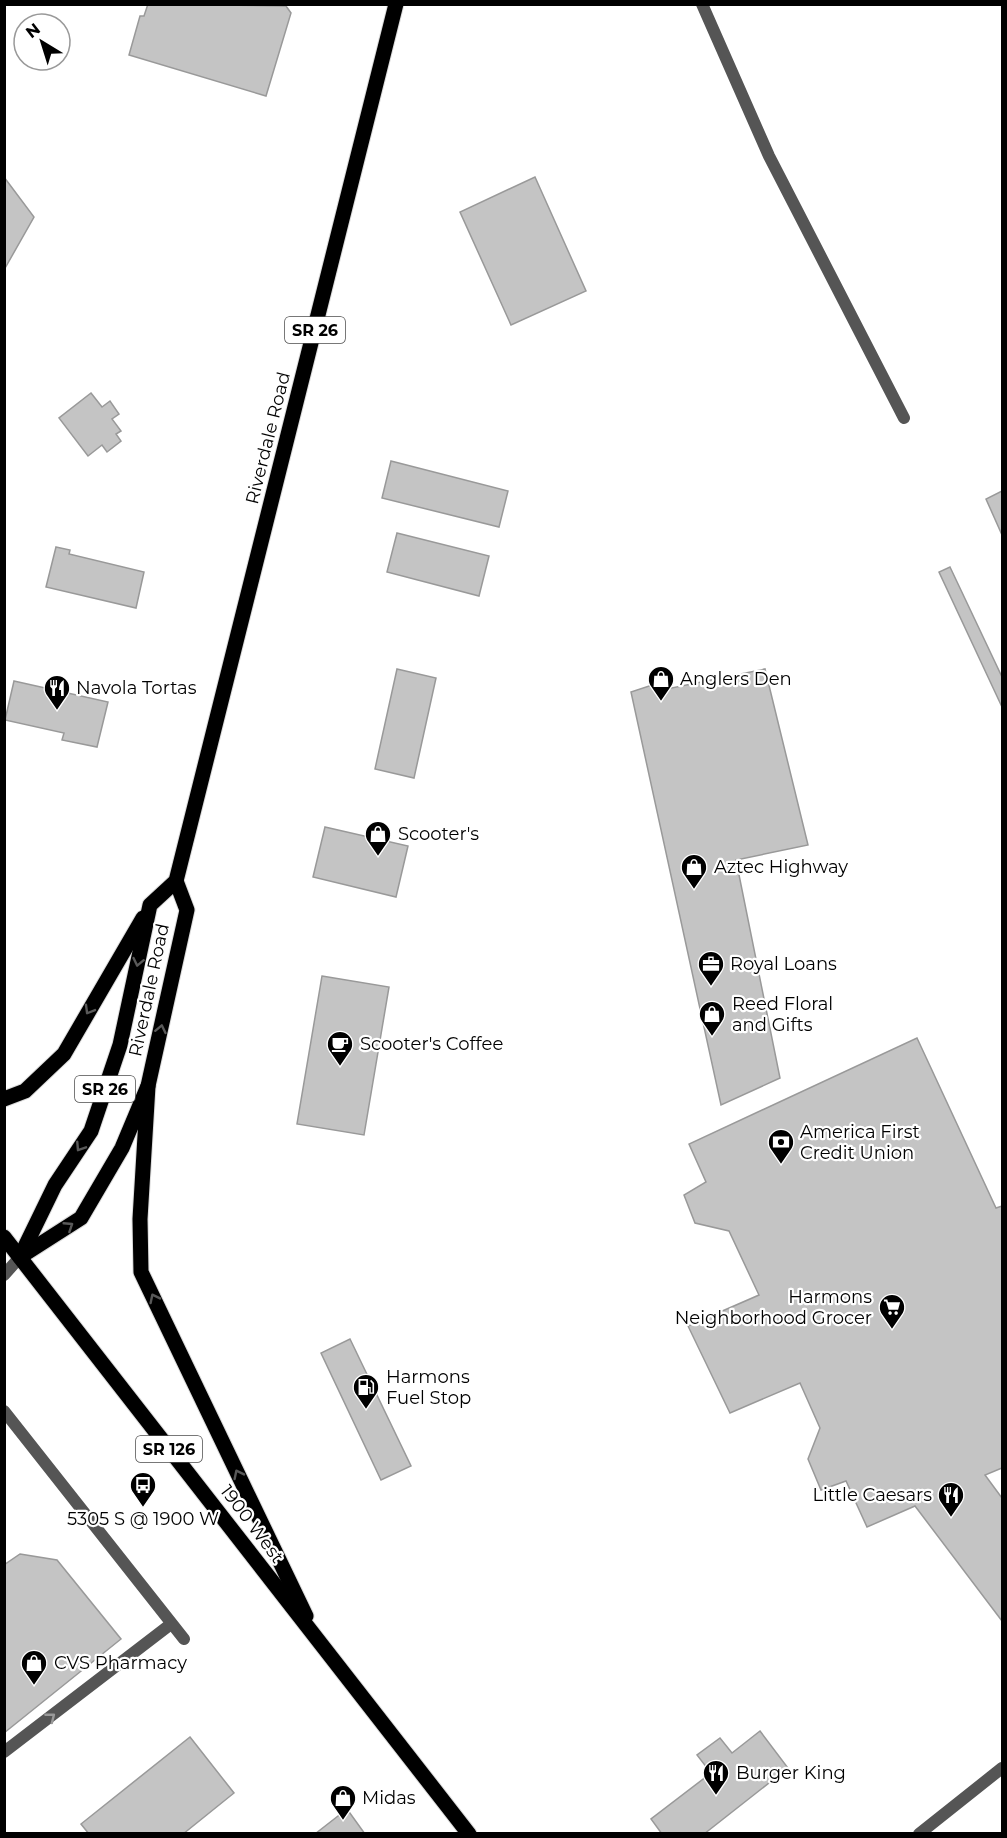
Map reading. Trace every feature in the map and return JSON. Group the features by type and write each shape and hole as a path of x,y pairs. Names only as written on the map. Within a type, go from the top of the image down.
{"main road":[{"name":"Riverdale Road","path":"20,1257 55,1185 92,1131 120,1045 150,905 176,881 396,4"},
{"name":"Riverdale Road","path":"20,1257 81,1218 122,1148 148,1086 187,910 176,881"},
{"path":"4,1099 25,1091 64,1054 150,905"},
{"path":"148,1086 140,1220 141,1272 318,1640"},
{"name":"1900 West","path":"4,1237 469,1833"}],"street":[{"path":"702,4 769,156 904,418"},
{"path":"4,1275 20,1257"},
{"path":"4,1411 184,1639"},
{"path":"4,1752 171,1624"},
{"path":"919,1833 1002,1768"}],"building":[{"path":"148,4 286,6 291,13 266,96 129,55 140,16 144,16"},
{"path":"4,177 34,217 4,270"},
{"path":"535,177 586,291 511,325 460,212"},
{"path":"91,393 102,407 110,401 119,414 112,419 121,431 116,434 121,441 107,452 102,445 88,456 59,418"},
{"path":"391,461 508,491 499,527 382,498"},
{"path":"1002,491 1002,535 986,499"},
{"path":"397,533 489,556 479,596 387,572"},
{"path":"56,547 70,550 69,554 144,572 136,608 46,587"},
{"path":"950,567 1002,677 1002,707 939,572"},
{"path":"397,669 436,678 414,778 375,769"},
{"path":"765,669 808,845 736,860 780,1078 721,1105 631,692 655,684 662,690"},
{"name":"Navola Tortas","path":"14,681 108,702 97,747 62,740 64,733 5,720"},
{"path":"325,827 408,846 396,897 313,877"},
{"path":"322,976 389,987 364,1135 297,1124"},
{"path":"917,1038 996,1208 1002,1206 1002,1468 985,1475 1002,1498 1002,1621 915,1506 867,1527 846,1481 821,1490 808,1459 820,1428 800,1383 730,1413 688,1326 759,1295 729,1231 695,1223 684,1195 706,1182 689,1144"},
{"name":"Harmons Fuel Stop","path":"350,1339 411,1466 381,1480 321,1353"},
{"name":"CVS Pharmacy","path":"20,1554 57,1560 121,1639 4,1733 4,1565"},
{"name":"Burger King","path":"760,1731 788,1768 704,1834 662,1834 651,1819 711,1773 697,1755 720,1738 732,1753"},
{"path":"190,1737 234,1793 183,1834 89,1834 81,1824"},
{"name":"Midas","path":"347,1809 365,1834 315,1834"}],"place":[{"name":"Anglers Den","path":"661,702"},
{"name":"Navola Tortas","path":"57,711"},
{"name":"Scooter's","path":"378,857"},
{"name":"Aztec Highway","path":"694,890"},
{"name":"Royal Loans","path":"711,987"},
{"name":"Reed Floral and Gifts","path":"712,1037"},
{"name":"Scooter's Coffee","path":"340,1067"},
{"name":"America First Credit Union","path":"781,1165"},
{"name":"Harmons Neighborhood Grocer","path":"892,1330"},
{"name":"Harmons Fuel Stop","path":"366,1410"},
{"name":"5305 S @ 1900 W","path":"143,1508"},
{"name":"Little Caesars","path":"951,1518"},
{"name":"CVS Pharmacy","path":"34,1686"},
{"name":"Burger King","path":"716,1796"},
{"name":"Midas","path":"343,1821"}]}
